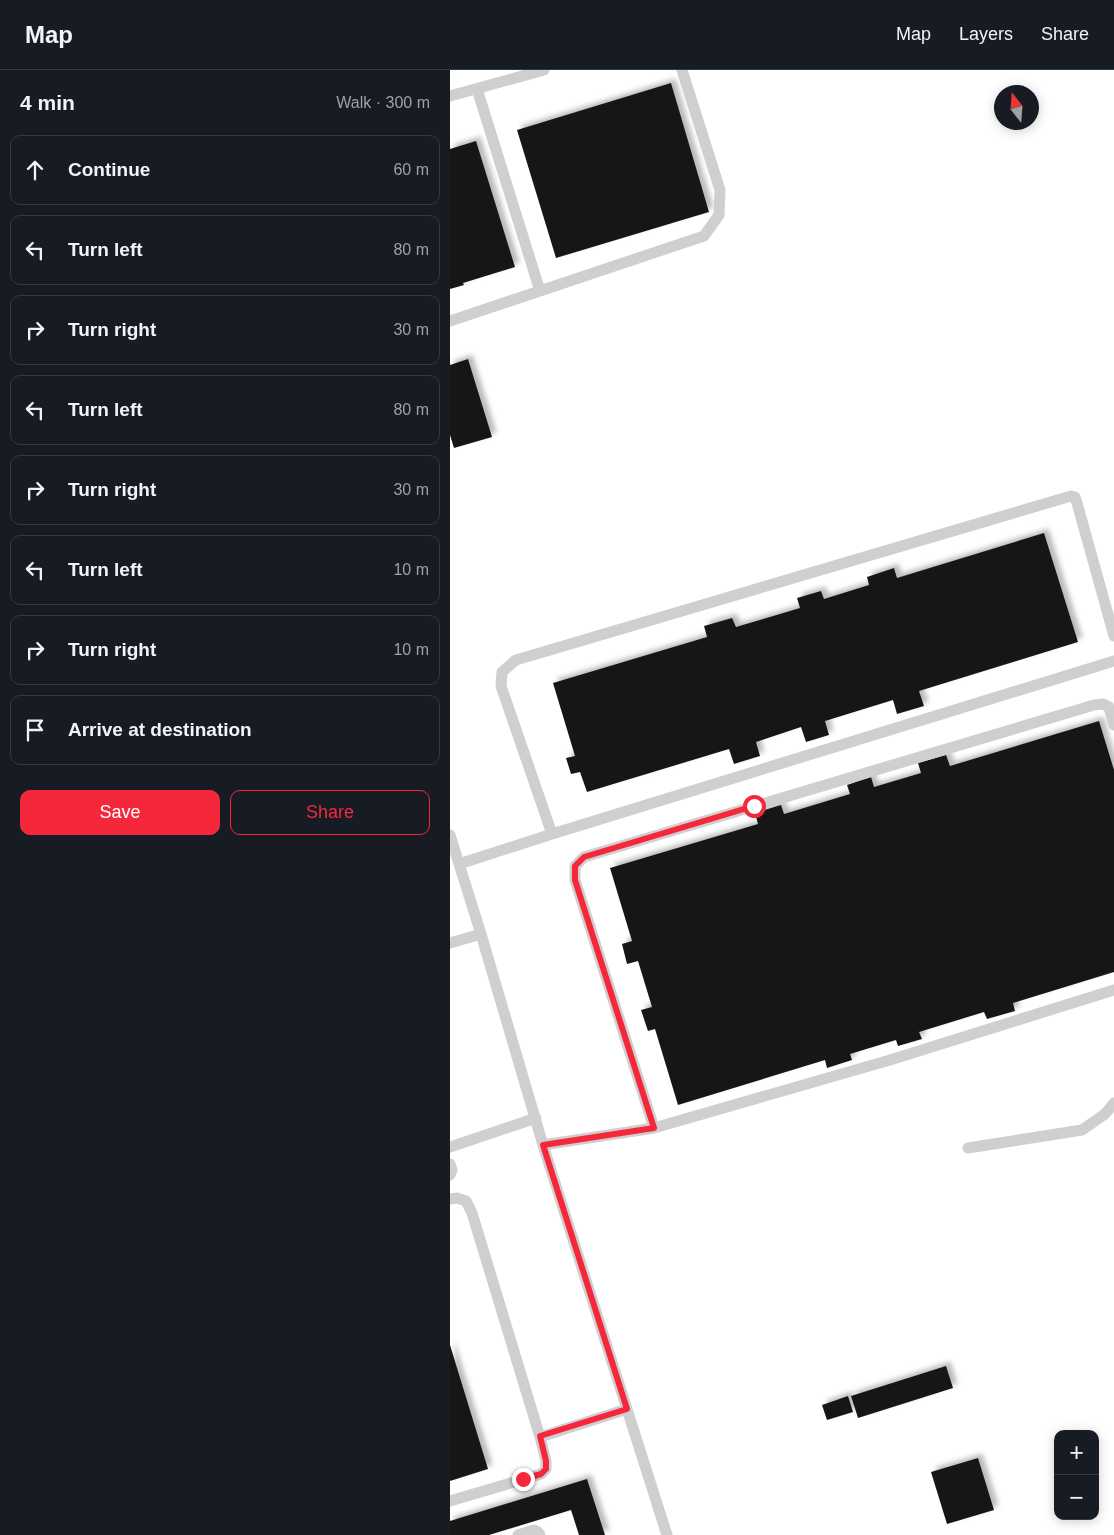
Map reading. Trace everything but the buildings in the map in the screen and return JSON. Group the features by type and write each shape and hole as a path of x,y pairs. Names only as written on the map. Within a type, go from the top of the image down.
{"lane":[{"path":"450,96 544,70"},
{"path":"450,321 704,236 719,216 720,190 682,70"},
{"path":"477,89 540,291"},
{"path":"552,834 500,686 502,672 516,660 1071,496 1075,497 1077,503 1114,636"},
{"path":"459,864 1114,661"},
{"path":"654,1128 575,880 575,866 584,857 1094,704 1103,704 1109,707 1114,725"},
{"path":"450,835 543,1145 667,1535"},
{"path":"450,943 481,934"},
{"path":"543,1145 654,1128 890,1060 1114,990"},
{"path":"968,1148 1082,1130 1105,1114 1114,1103"},
{"path":"450,1146 536,1118"},
{"path":"450,1164 452,1170 450,1175"},
{"path":"450,1200 457,1198 466,1201 472,1213 546,1461 546,1469 541,1474 450,1501"},
{"path":"540,1436 627,1409"},
{"path":"518,1535 534,1530 540,1535"}],"route":[{"path":"523,1479 541,1474 546,1469 540,1436 627,1409 543,1145 654,1128 575,880 575,866 584,857 754,806"}]}
